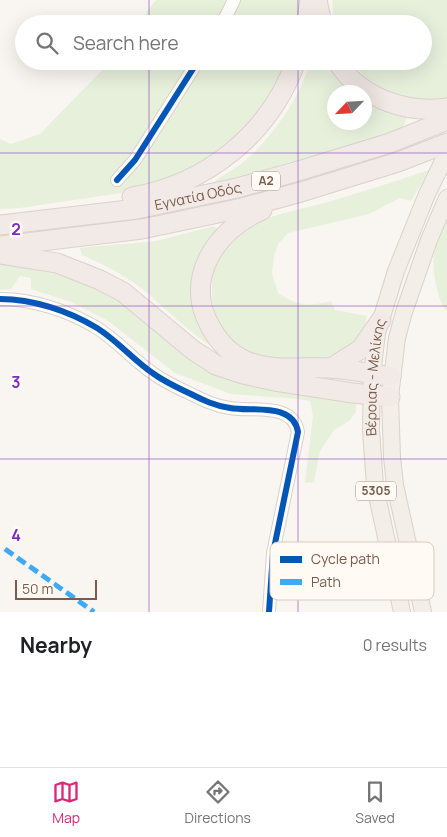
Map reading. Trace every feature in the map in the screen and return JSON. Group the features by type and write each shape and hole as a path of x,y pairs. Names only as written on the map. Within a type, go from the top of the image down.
{"highway":[{"path":"308,15 310,0"},
{"path":"317,0 320,15"},
{"path":"92,215 118,200 169,188 203,173 221,162 254,131 270,112 283,91 292,70"},
{"path":"346,70 354,80 380,99 444,116"},
{"name":"Εγνατία Οδός","path":"0,225 92,215 168,203 264,181 390,143 444,116"},
{"name":"Εγνατία Οδός","path":"0,246 150,228 242,208 302,192 445,147"},
{"path":"302,192 251,215 232,227 215,246 207,261 201,279 200,299 206,320 217,338 229,351 245,361 269,367 294,369 331,368 372,375 391,376"},
{"path":"0,254 57,263 100,280 123,292 193,350 216,365 243,374 275,381 390,397"},
{"path":"331,368 361,349 381,320"}],"main road":[{"name":"Βέροιας - Μελίκης","path":"387,542 375,486 372,459 370,395 372,375 381,320 410,234 445,147"},
{"name":"Βέροιας - Μελίκης","path":"408,542 395,485 391,440 391,376 397,338 407,303 429,240 447,198"}],"street":[{"path":"226,15 234,0"},
{"path":"117,180 135,160 192,70"},
{"path":"0,299 29,302 75,316 99,329 154,374 210,404 286,413 292,418 297,424 298,432 275,542"},
{"path":"269,612 270,597"}],"green space":[{"path":"156,0 305,0 302,15 145,15"},
{"path":"332,0 447,0 447,101 398,97 367,80 359,70 432,70 432,15 333,15"},
{"path":"102,70 285,70 253,124 205,163 154,186 121,193 20,208 0,209 0,139 11,144 40,134"},
{"path":"308,70 339,70 351,85 327,85 327,130 372,130 372,103 385,110 407,117 402,129 364,143 219,185 214,184 215,181 241,164 264,142 292,104"},
{"path":"429,170 411,201 400,198 369,214 288,233 278,244 274,256 272,274 278,293 291,301 309,305 331,301 335,310 367,316 360,336 349,349 339,355 327,358 300,363 288,363 257,355 232,340 223,329 216,315 212,300 212,283 215,266 219,257 236,234 267,218 328,202"},
{"path":"447,221 447,311 438,293 434,255"},
{"path":"214,226 217,229 201,254 212,343 209,345 184,326 139,286 115,271 82,255 80,248 156,241"},
{"path":"0,264 41,267 71,275 124,303 194,360 356,400 356,412 350,420 334,430 320,451 314,482 305,483 313,416 310,401 231,394 175,373 107,320 71,302 31,289 31,278 20,276 11,289 0,290"}],"marked path":[{"path":"5,549 94,612"}],"cycle path":[{"path":"117,180 135,160 192,70"},
{"path":"0,299 25,301 75,316 105,333 158,377 205,401 230,408 270,410 288,416 295,423 298,432 275,542"},
{"path":"269,612 270,597"}]}
